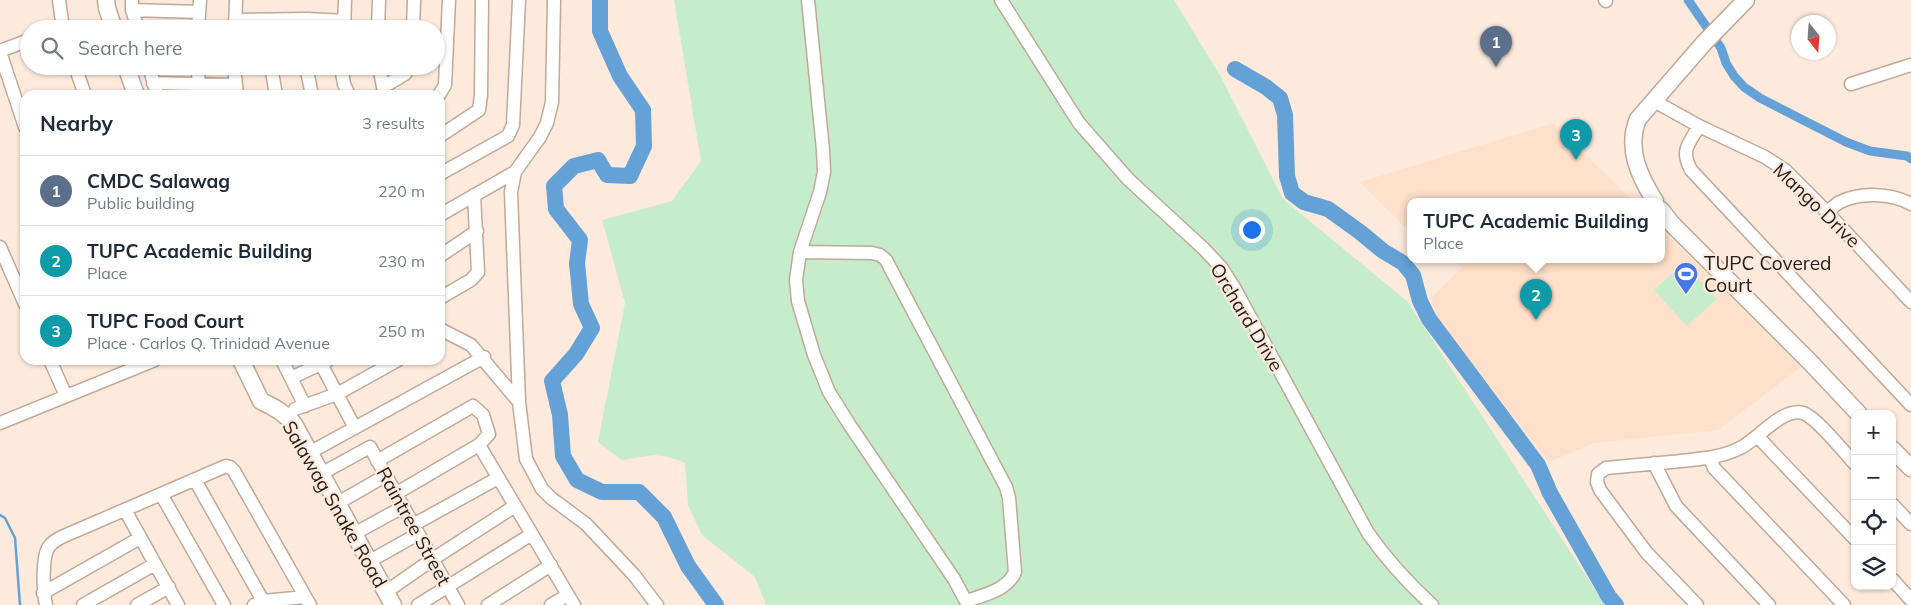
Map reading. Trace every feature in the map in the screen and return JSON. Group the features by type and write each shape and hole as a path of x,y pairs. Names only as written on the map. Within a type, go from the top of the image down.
{"main road":[{"path":"98,0 103,20"},
{"path":"106,0 106,8 111,20"},
{"path":"1653,198 1644,184 1634,156 1634,128 1638,119 1726,19 1746,0"},
{"path":"122,75 129,90"},
{"path":"127,75 130,90"},
{"path":"1665,215 1855,410"},
{"name":"Salawag Snake Road","path":"243,365 261,402 273,406 288,416 294,424 389,599"},
{"name":"Salawag Snake Road","path":"253,365 273,406"},
{"path":"1896,452 1911,468"}],"street":[{"path":"60,0 61,20"},
{"path":"235,20 236,0"},
{"path":"344,20 345,0"},
{"path":"378,20 379,0"},
{"path":"413,20 414,0"},
{"path":"445,68 449,0"},
{"path":"445,133 479,110 481,95 482,0"},
{"path":"445,168 508,136 513,125 519,0"},
{"path":"445,212 515,172 540,137 547,123 552,102 554,0"},
{"path":"800,252 872,253 880,255 886,260 1006,487 1009,498 1015,572 1012,579 1000,588 967,603 954,579 829,392 814,354 798,301 796,280 800,252 820,192 824,172 808,0"},
{"name":"Orchard Drive","path":"1001,0 1079,123 1128,179 1204,249 1220,267 1235,289 1368,533 1385,558 1432,605"},
{"path":"136,20 132,5 200,6 199,20"},
{"path":"20,44 0,52 20,112"},
{"path":"1851,84 1911,65"},
{"path":"78,75 83,90"},
{"path":"151,75 155,89 236,90 235,75"},
{"path":"198,75 199,90"},
{"path":"273,75 275,90"},
{"path":"308,75 311,90"},
{"path":"342,75 347,90"},
{"path":"382,75 386,90"},
{"path":"387,90 404,75"},
{"path":"442,90 445,75"},
{"name":"Mango Drive","path":"1654,101 1699,126 1765,157 1785,170 1911,302"},
{"path":"1699,126 1686,151 1686,160 1691,170 1911,405"},
{"path":"515,172 511,192 520,402 526,459 542,489 586,524 634,575 657,605"},
{"path":"445,295 470,280 478,272 474,196"},
{"path":"1827,212 1840,202 1860,196 1886,196 1911,204"},
{"path":"445,253 477,231"},
{"path":"0,247 20,293"},
{"path":"445,334 471,345 484,357 520,402"},
{"path":"318,448 484,357"},
{"path":"52,365 66,396"},
{"path":"284,365 291,378 300,408 337,394 389,365"},
{"path":"291,378 315,365"},
{"path":"325,365 355,428"},
{"path":"0,423 66,396 125,366"},
{"path":"377,461 473,406 483,415 489,434 478,445 395,494"},
{"path":"1695,604 1648,552 1600,490 1597,482 1598,474 1606,468 1710,458 1728,454 1758,437 1784,415 1794,412 1803,413 1812,418 1851,460"},
{"path":"1758,437 1851,535"},
{"path":"478,445 571,600 551,605"},
{"name":"Raintree Street","path":"328,470 370,448 458,605"},
{"path":"1710,458 1714,468 1844,605"},
{"path":"1654,463 1676,506 1769,605"},
{"path":"44,599 46,550 52,542 226,466 230,467 308,601 259,603 195,480"},
{"path":"344,500 385,476"},
{"path":"377,557 415,530 498,478"},
{"path":"160,494 224,605"},
{"path":"389,599 433,558 515,506"},
{"path":"361,530 403,507"},
{"path":"1896,508 1911,524"},
{"path":"124,510 178,605"},
{"path":"418,605 532,534"},
{"path":"44,599 140,538"},
{"path":"84,605 155,564"},
{"path":"488,605 551,565"},
{"path":"1896,583 1911,600"},
{"path":"137,605 168,588"}],"shaded area":[{"path":"1554,123 1630,198 1407,198 1407,228 1360,182"},
{"path":"1665,233 1801,367 1718,430 1595,443 1549,462 1435,316 1431,298 1462,267 1456,263 1665,263"}],"green space":[{"path":"674,0 1174,0 1221,77 1283,199 1408,302 1605,605 766,605 755,577 702,535 688,505 685,463 661,456 622,460 598,442 625,303 602,220 672,201 701,161"},
{"name":"TUPC Covered Court","path":"1684,263 1717,299 1687,326 1654,290"}],"waterway":[{"path":"600,0 600,31 620,76 643,110 644,146 630,176 607,175 598,160 574,166 554,186 556,209 580,240 577,263 581,304 592,328 576,354 552,381 560,415 563,456 577,480 602,492 639,492 664,517 688,566 716,605"},
{"path":"1688,0 1721,48 1726,63 1734,76 1744,87 1760,98 1846,142 1870,151 1907,156 1911,159"},
{"path":"1235,69 1266,87 1280,98 1285,115 1287,176 1292,193 1304,202 1328,209 1383,251 1403,263 1413,275 1420,301 1429,319 1538,465 1550,493 1609,597 1616,605"},
{"path":"0,515 5,518 15,538 20,605"}],"place":[{"name":"CMDC Salawag","path":"1496,67"},
{"name":"TUPC Food Court","path":"1576,160"},
{"name":"TUPC Covered Court","path":"1686,295"},
{"name":"TUPC Academic Building","path":"1536,320"}]}
